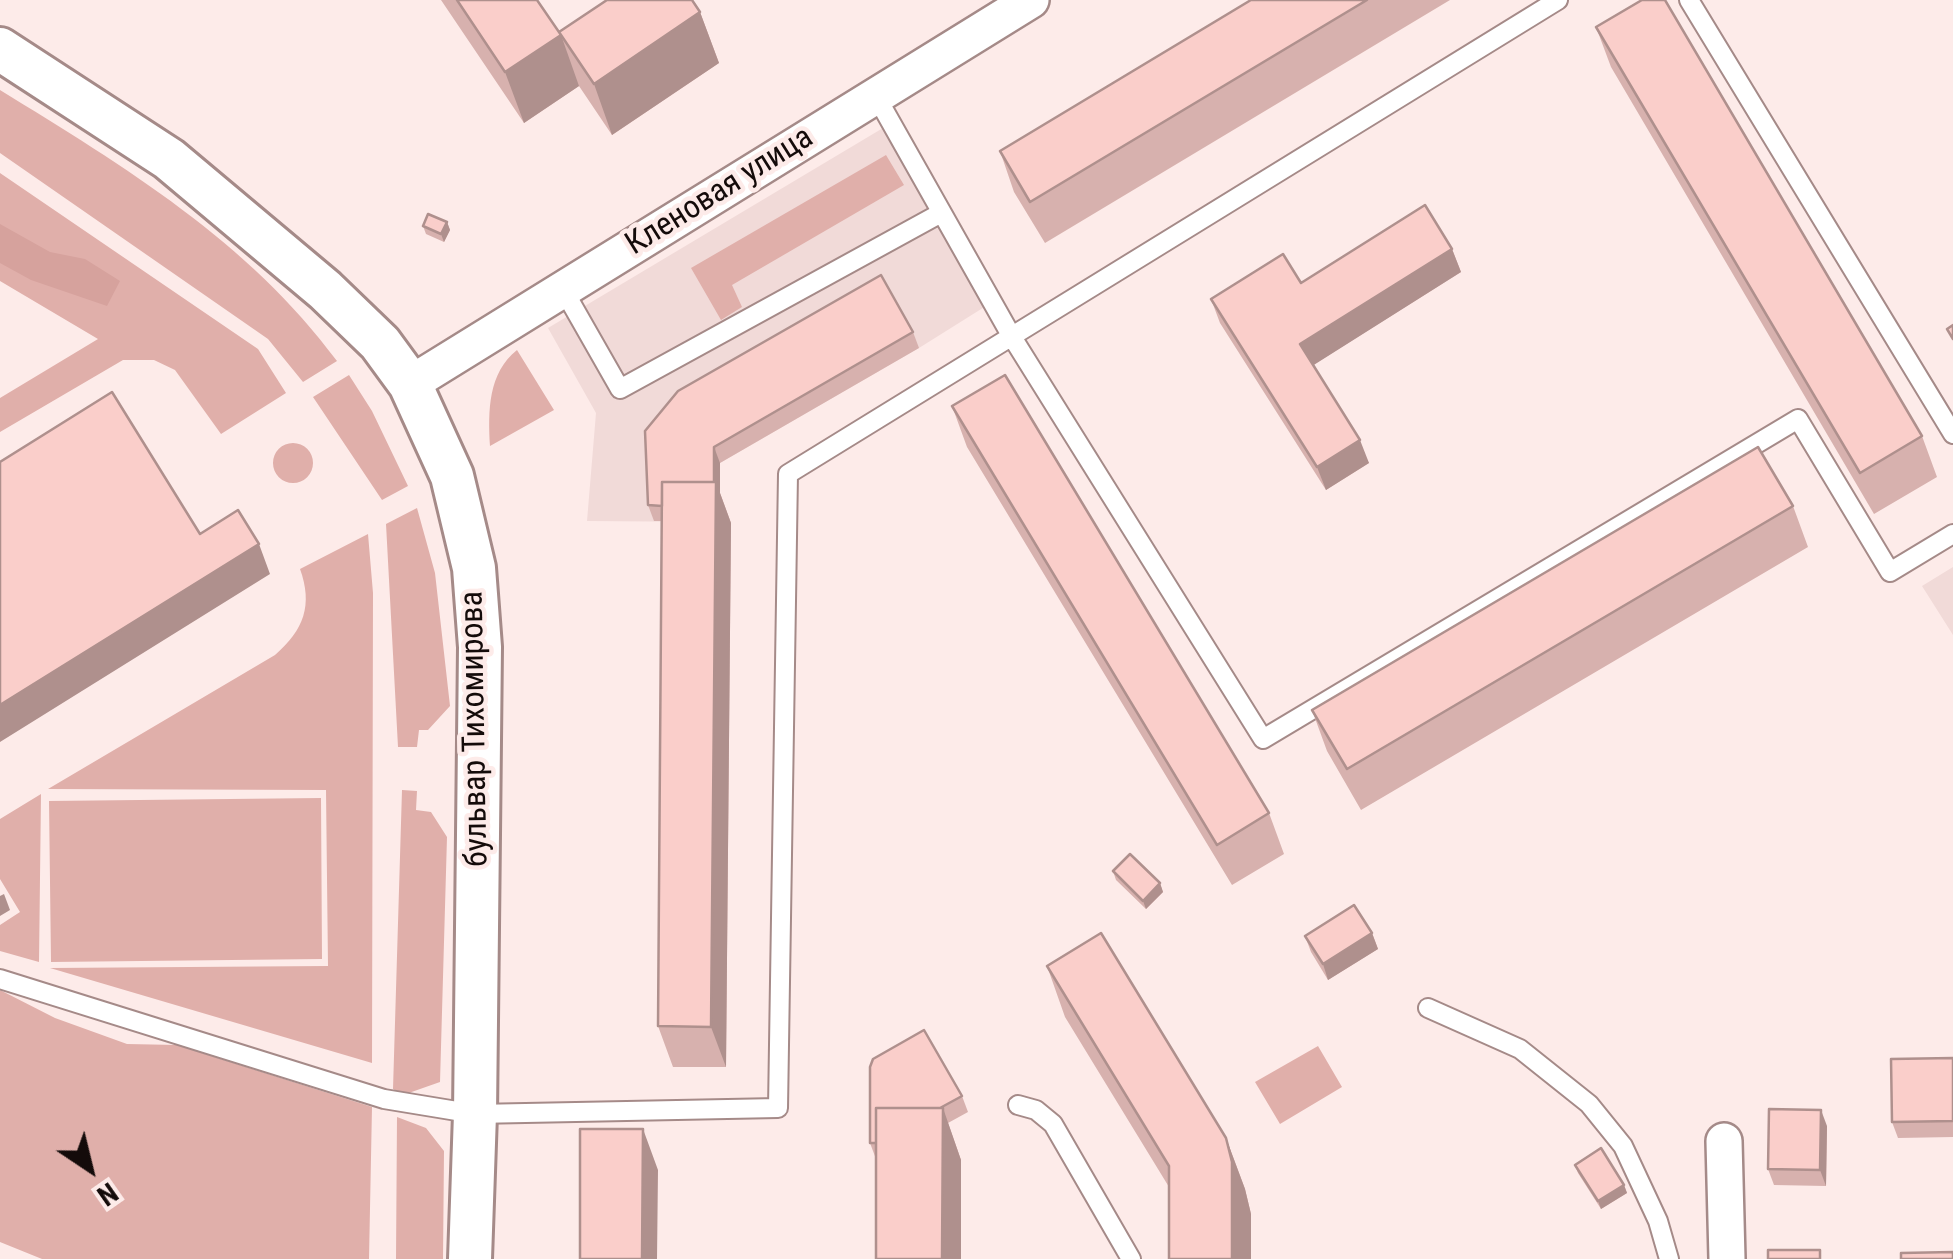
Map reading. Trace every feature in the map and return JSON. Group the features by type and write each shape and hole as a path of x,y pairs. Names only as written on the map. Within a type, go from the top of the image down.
{"street":[{"name":"Кленовая улица","path":"410,384 1030,0"},
{"name":"бульвар Тихомирова","path":"0,49 170,159 325,290 380,342 410,384 452,476 474,568 480,647 470,1259"},
{"path":"1724,1142 1727,1259"}],"lane":[{"path":"0,980 384,1099 475,1114 778,1108 788,474 1558,0"},
{"path":"1689,0 1953,434"},
{"path":"876,96 1012,337 1262,740 1798,419 1890,572 1953,534"},
{"path":"563,290 620,390 942,214"},
{"path":"1428,1008 1520,1049 1590,1104 1623,1146 1658,1221 1670,1259"},
{"path":"1018,1105 1036,1110 1052,1124 1131,1259"}],"shaded area":[{"path":"0,90 182,209 264,279 337,361 303,382 268,339 0,153"},
{"path":"883,128 986,306 720,463 720,522 587,521 596,413 548,328"},
{"path":"886,155 904,185 732,285 742,307 721,320 691,268"},
{"path":"0,173 258,349 286,393 221,434 175,370 154,360 123,360 0,432 0,398 98,339 0,281"},
{"path":"0,224 50,252 85,259 120,281 107,306 31,280 0,263"},
{"path":"517,350 554,410 490,446 490,406 495,381"},
{"path":"349,375 372,411 408,486 382,500 313,397"},
{"path":"293,443 307,449 313,463 307,477 293,483 279,477 273,463 279,449"},
{"path":"417,508 435,573 450,706 428,730 419,730 417,747 398,747 386,524"},
{"path":"368,534 373,593 372,1063 50,968 328,966 326,790 48,789 275,655 293,636 303,616 306,594 300,569"},
{"path":"1953,567 1953,635 1922,586"},
{"path":"402,790 417,791 416,810 431,812 447,837 440,1082 403,1095 393,1089"},
{"path":"41,794 39,962 0,951 0,925 20,912 0,879 0,819"},
{"path":"321,798 322,959 51,962 49,801"},
{"path":"0,990 55,1018 127,1044 177,1045 372,1107 369,1259 42,1259 0,1242"},
{"path":"1318,1046 1342,1087 1280,1124 1255,1082"},
{"path":"397,1117 426,1128 444,1151 443,1259 396,1259"}],"building":[{"path":"457,0 537,0 561,35 505,72"},
{"path":"607,0 692,0 700,12 594,84 559,32"},
{"path":"1251,0 1367,0 1030,202 1000,151"},
{"path":"1642,0 1665,0 1922,436 1860,473 1596,27"},
{"path":"1425,205 1452,249 1300,344 1360,440 1317,467 1211,299 1283,254 1301,283"},
{"path":"428,214 447,222 441,234 423,226"},
{"path":"881,275 913,332 714,447 714,482 662,482 662,506 648,505 645,431 678,391"},
{"path":"1005,375 1269,813 1217,845 952,406"},
{"path":"112,392 200,534 238,510 259,544 0,705 0,462"},
{"path":"1758,447 1793,506 1347,769 1312,710"},
{"path":"662,482 716,482 711,1027 658,1026"},
{"path":"1130,854 1160,883 1143,901 1113,871"},
{"path":"1354,905 1372,933 1323,964 1305,936"},
{"path":"1101,933 1226,1138 1232,1162 1232,1259 1169,1259 1169,1166 1047,966"},
{"path":"924,1030 962,1096 940,1108 876,1108 876,1143 870,1143 873,1059"},
{"path":"1953,1058 1953,1121 1892,1122 1891,1059"},
{"path":"876,1108 943,1108 942,1259 876,1259"},
{"path":"1769,1109 1821,1110 1820,1170 1768,1169"},
{"path":"580,1129 643,1129 642,1259 580,1259"},
{"path":"1601,1148 1624,1185 1598,1201 1575,1165"},
{"path":"1768,1250 1820,1250 1820,1259 1768,1259"},
{"path":"1953,1252 1953,1259 1901,1259 1901,1253"}]}
